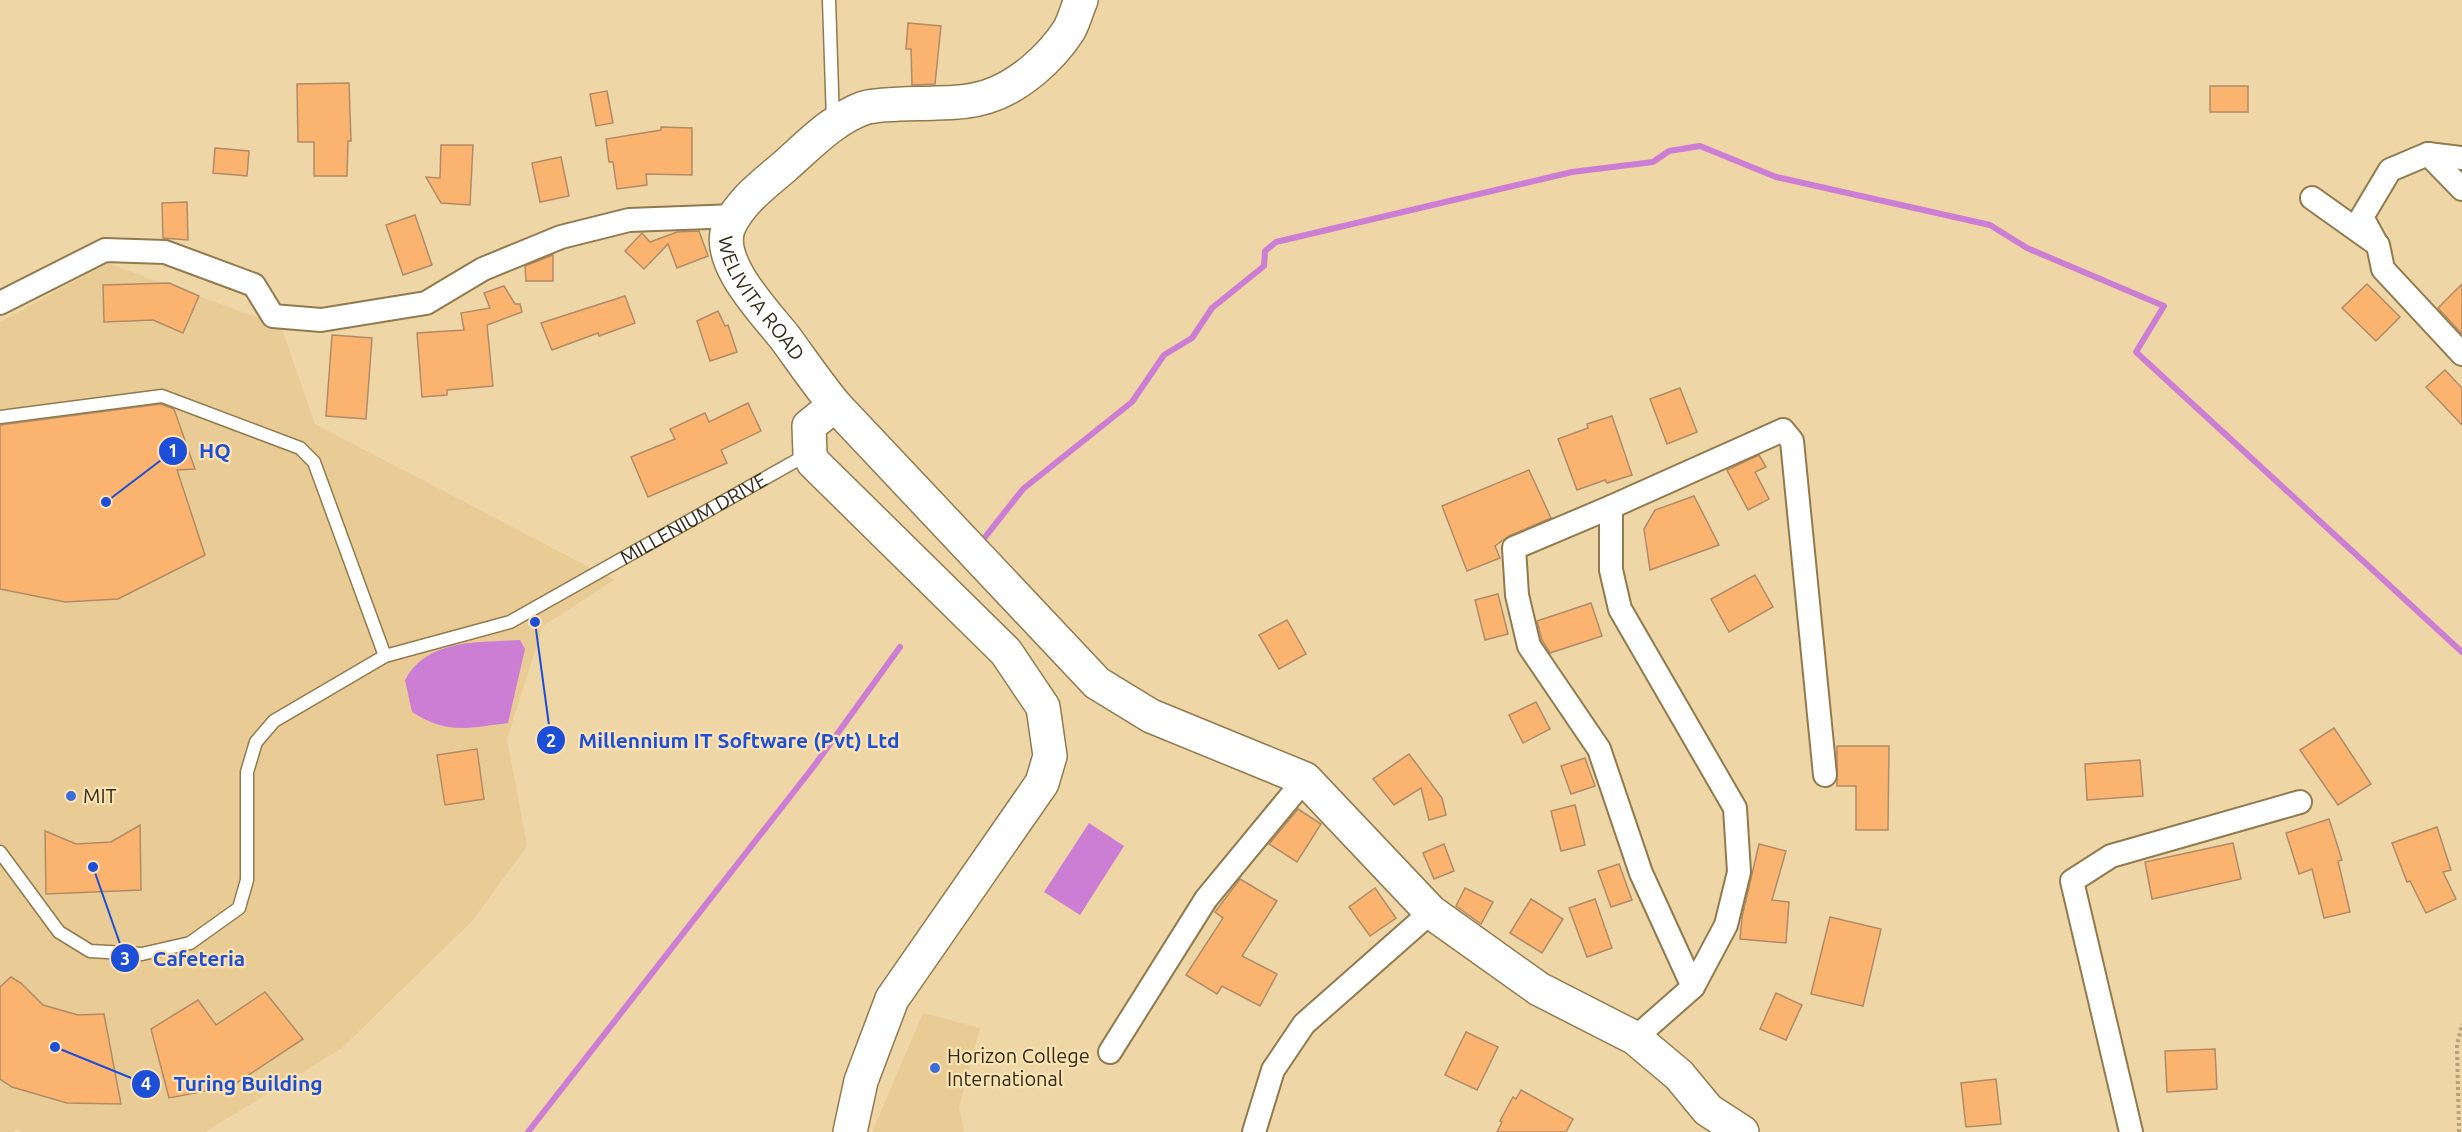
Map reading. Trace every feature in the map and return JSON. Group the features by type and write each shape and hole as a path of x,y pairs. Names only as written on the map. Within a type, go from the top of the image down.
{"street":[{"name":"WELIVITA ROAD","path":"1081,0 1070,28 1060,41 1041,63 1015,83 987,97 958,102 865,108 833,125 746,199 729,227 728,252 738,276 787,340 806,370 835,405 1098,683 1150,716 1305,779"},
{"path":"2428,154 2462,189"},
{"path":"2462,158 2428,154 2390,170 2362,217 2378,245 2383,269 2462,354"},
{"path":"2312,198 2378,245"},
{"path":"0,303 105,250 165,252 254,285 273,316 321,320 426,303 483,269 561,237 629,220 736,216"},
{"path":"835,405 809,426 810,453 813,462 1006,652 1043,707 1050,756 1042,783 892,999 861,1081 850,1132"},
{"path":"1693,987 1641,873 1599,749 1528,646 1517,595 1514,548 1783,430 1792,441 1825,775"},
{"path":"1611,507 1611,570 1620,609 1735,807 1739,872 1726,925 1693,987 1635,1038"},
{"path":"1110,1052 1206,898 1305,779 1431,912 1539,989 1635,1038 1679,1075 1708,1110 1742,1132"},
{"path":"2131,1132 2072,881 2111,856 2300,802"},
{"path":"1254,1132 1273,1070 1304,1024 1431,912"}],"lane":[{"path":"829,0 833,125"},
{"path":"0,417 162,396 300,448 314,462 385,656"},
{"name":"MILLENIUM DRIVE","path":"0,852 59,932 90,951 142,954 190,943 239,908 247,880 247,772 256,742 274,721 385,656 510,622 810,453"}],"path":[{"path":"2459,1132 2457,1045 2462,1024"}],"shaded area":[{"path":"107,263 281,326 315,424 614,580 543,626 507,739 527,846 473,920 342,1048 205,1132 23,1132 16,1129 12,1132 0,1132 0,322"},
{"path":"520,640 525,649 508,723 470,728 448,727 412,712 405,680 415,666 427,656 455,645"},
{"path":"1089,823 1124,846 1080,915 1044,892"},
{"name":"Horizon College International","path":"923,1013 980,1028 959,1107 964,1132 872,1132"}],"building":[{"path":"908,23 941,26 935,84 912,85 911,49 906,49"},
{"path":"349,83 351,141 348,141 347,176 314,176 314,142 298,142 297,84"},
{"path":"2210,86 2248,86 2248,112 2210,112"},
{"path":"607,91 613,123 596,126 590,94"},
{"path":"661,127 692,128 692,175 646,174 647,185 617,189 613,162 609,162 606,139 661,130"},
{"path":"441,145 473,145 470,205 441,203 426,177 440,178"},
{"path":"215,148 249,151 247,176 213,173"},
{"path":"561,157 569,196 540,202 532,163"},
{"path":"187,202 188,240 163,238 162,203"},
{"path":"415,215 432,265 403,275 386,225"},
{"path":"699,231 708,256 677,268 668,244 644,269 625,251 642,233 650,242 677,232"},
{"path":"553,255 553,281 526,281 525,266"},
{"path":"169,283 199,296 183,333 153,320 104,322 103,285"},
{"path":"2367,284 2400,317 2376,341 2342,308"},
{"path":"2462,284 2462,334 2438,308"},
{"path":"504,286 515,304 520,304 522,312 487,325 493,386 447,390 447,395 422,397 417,333 464,330 461,313 490,308 484,293"},
{"path":"625,296 635,323 599,336 598,333 552,350 541,323"},
{"path":"718,311 725,326 728,325 737,352 710,361 697,321"},
{"path":"332,335 372,338 366,419 326,416"},
{"path":"2445,370 2462,388 2462,425 2426,387"},
{"path":"1680,388 1697,432 1667,444 1650,399"},
{"path":"748,403 761,431 721,450 727,463 648,497 631,457 675,439 670,429 705,413 709,422"},
{"path":"161,404 174,409 195,469 177,470 205,555 118,599 65,602 0,589 0,425"},
{"path":"1612,416 1632,475 1607,483 1605,480 1577,490 1558,439 1588,428 1587,424"},
{"path":"1759,455 1766,467 1755,472 1769,499 1748,510 1727,470"},
{"path":"1529,470 1551,518 1509,536 1495,546 1500,558 1467,571 1442,506"},
{"path":"1694,496 1719,545 1650,570 1644,529 1655,510"},
{"path":"1755,575 1773,607 1729,632 1711,599"},
{"path":"1498,594 1508,634 1485,640 1475,600"},
{"path":"1591,603 1602,636 1550,653 1542,640 1537,621"},
{"path":"1287,620 1306,654 1279,669 1259,635"},
{"path":"1536,702 1550,729 1523,743 1509,715"},
{"path":"2334,728 2371,784 2338,805 2300,750"},
{"path":"1837,746 1889,746 1888,830 1856,830 1856,786 1837,786"},
{"path":"477,749 484,799 445,805 437,755"},
{"path":"1409,754 1442,798 1446,815 1429,820 1421,788 1394,805 1373,779"},
{"path":"1585,758 1595,786 1571,794 1561,766"},
{"path":"2140,760 2143,796 2087,800 2085,764"},
{"path":"1575,805 1585,845 1561,851 1551,811"},
{"path":"1298,809 1321,824 1297,862 1269,844"},
{"path":"2329,819 2342,860 2338,861 2350,912 2324,918 2312,869 2299,874 2286,833"},
{"path":"140,825 141,890 46,894 45,831 76,844 111,842"},
{"path":"2437,827 2451,870 2443,872 2456,899 2426,913 2410,881 2407,882 2392,843"},
{"path":"2233,843 2241,879 2152,899 2145,862"},
{"path":"1444,844 1454,871 1434,879 1423,853"},
{"path":"1759,844 1786,851 1772,900 1789,902 1786,943 1740,939 1742,917"},
{"path":"1619,864 1632,900 1611,907 1598,871"},
{"path":"1240,879 1277,901 1242,956 1277,974 1260,1006 1222,986 1217,994 1186,975 1223,918 1215,912"},
{"path":"1375,888 1396,918 1370,936 1349,907"},
{"path":"1465,888 1493,902 1481,924 1456,906"},
{"path":"1531,899 1563,919 1542,953 1510,933"},
{"path":"1595,899 1612,948 1587,957 1569,908"},
{"path":"1830,917 1881,929 1863,1006 1811,994"},
{"path":"11,977 21,983 43,1005 78,1015 104,1014 121,1104 67,1103 12,1087 0,1079 0,987"},
{"path":"265,992 303,1039 232,1086 169,1098 151,1029 198,1000 216,1025"},
{"path":"1776,993 1802,1005 1786,1040 1760,1029"},
{"path":"1466,1032 1498,1047 1477,1090 1445,1075"},
{"path":"2215,1049 2217,1089 2167,1092 2165,1051"},
{"path":"1996,1079 2001,1124 1966,1127 1961,1083"},
{"path":"1521,1090 1573,1119 1566,1132 1497,1132 1502,1122 1500,1121 1513,1097 1516,1099"}],"waterway":[{"path":"982,541 1023,489 1132,402 1164,355 1192,338 1212,308 1264,266 1265,251 1276,242 1572,172 1653,162 1669,151 1700,146 1776,177 1990,225 2027,248 2164,306 2136,352 2462,652"},
{"path":"528,1132 814,766 900,647"}],"place":[{"name":"HQ","path":"106,502"},
{"name":"Millennium IT Software (Pvt) Ltd","path":"535,622"},
{"name":"MIT","path":"71,796"},
{"name":"Cafeteria","path":"93,867"},
{"name":"Turing Building","path":"55,1047"},
{"name":"Horizon College International","path":"935,1068"}]}
